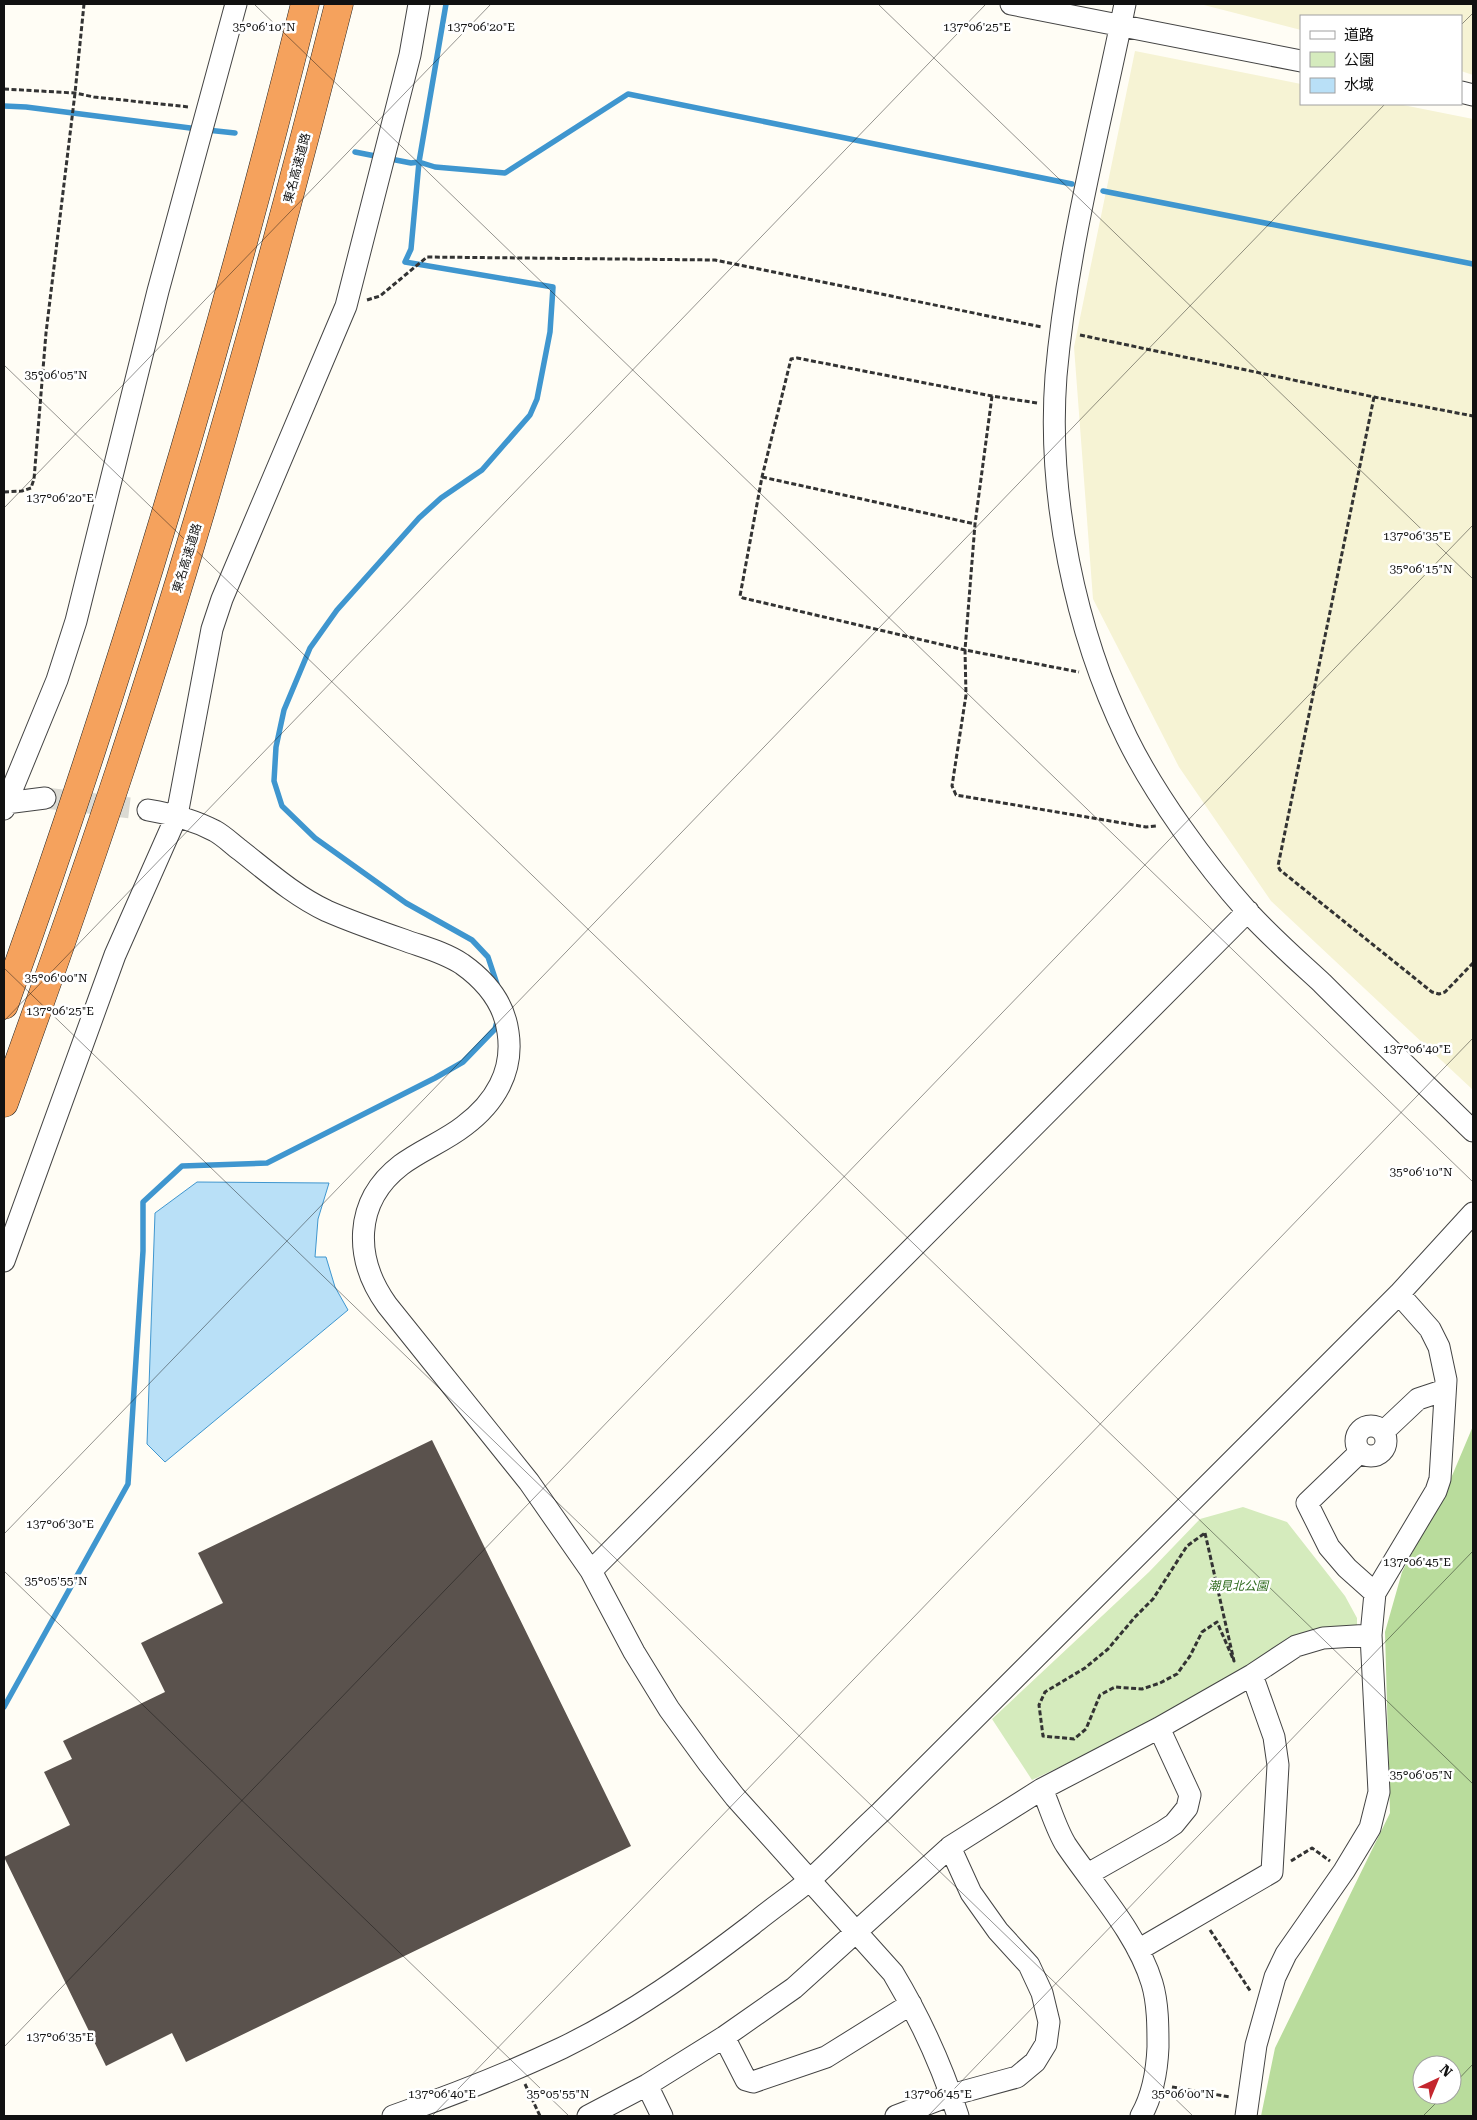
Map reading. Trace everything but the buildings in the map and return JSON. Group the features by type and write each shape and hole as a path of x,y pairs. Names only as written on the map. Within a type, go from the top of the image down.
{"highway":[{"path":"4,1005 90,757 170,497 263,173 305,4"},
{"name":"東名高速道路","path":"4,1103 120,770 192,540 297,173 339,4"}],"street":[{"path":"5,806 57,680 76,621 158,291 236,4"},
{"path":"4,1261 115,955 177,815 210,638 222,599 346,306 410,54 419,4"},
{"path":"1011,4 1300,61"},
{"path":"1125,4 1075,243 1061,331 1055,406 1057,468 1063,530 1079,607 1100,676 1127,738 1150,778 1179,822 1248,912 1473,1131"},
{"path":"5,806 45,798"},
{"path":"148,810 177,815 216,832 307,902 348,921 441,953 461,963 496,995 504,1010 511,1050 496,1094 464,1127 400,1166 382,1185 367,1214 363,1229 363,1248 368,1270 375,1288 386,1305 529,1482 592,1571 634,1652 669,1709 735,1797 893,1973 912,2004 952,2095 958,2116"},
{"path":"592,1571 1248,912"},
{"path":"393,2116 455,2094 563,2047 662,1990 715,1953 809,1880 881,1812 1399,1294 1473,1213"},
{"path":"1247,2108 1256,2045 1275,1977 1286,1954 1344,1871 1370,1828 1379,1792 1371,1636 1375,1593 1436,1491 1440,1479 1446,1380 1439,1347 1430,1329 1399,1294"},
{"path":"1375,1593 1347,1568 1330,1547 1319,1530 1307,1503 1360,1452 1369,1457 1379,1455 1383,1451 1386,1442 1383,1432 1418,1399 1446,1390"},
{"path":"588,2116 648,2085 724,2037 794,1988 950,1847 1042,1789 1159,1728 1252,1675 1296,1646 1323,1638 1371,1636"},
{"path":"1138,1950 1272,1872 1278,1765 1274,1737 1252,1675"},
{"path":"1088,1874 1162,1832 1174,1824 1188,1808 1190,1794 1159,1728"},
{"path":"1042,1789 1065,1843 1088,1874 1138,1950 1152,1983 1158,2033 1154,2084 1147,2106 1141,2116"},
{"path":"896,2116 952,2095 1017,2077 1029,2069 1046,2044 1049,2022 1042,1993 1028,1964 998,1931 971,1893 950,1847"},
{"path":"724,2037 746,2080 754,2082 826,2056 912,2004"},
{"path":"648,2085 662,2116"}],"path":[{"path":"4,492 30,488 34,479 46,333 84,4"},
{"path":"4,89 75,93 94,97 192,107 206,112"},
{"path":"346,306 380,296 427,257 715,260 1473,416"},
{"path":"1055,406 992,396 797,358 791,359 762,477 740,596 964,650 1100,676"},
{"path":"992,396 975,524 964,650 966,695 952,786 956,795 1146,827 1179,822"},
{"path":"1374,397 1278,866 1280,870 1432,992 1439,994 1445,992 1473,963"},
{"path":"762,477 975,524"},
{"path":"1205,1533 1234,1661 1217,1622 1202,1632 1190,1656 1177,1674 1160,1683 1142,1689 1115,1687 1100,1694 1086,1729 1074,1740 1043,1736 1039,1705 1045,1692 1085,1668 1108,1649 1153,1599 1187,1546 1205,1533"},
{"path":"1272,1872 1312,1848 1344,1871"},
{"path":"1199,1914 1264,2011"},
{"path":"517,2068 540,2116"},
{"path":"1154,2084 1247,2108"}],"shaded area":[{"path":"1200,4 1473,4 1473,75 1462,71 1462,15 1300,15 1300,30"},
{"path":"1135,51 1300,84 1300,105 1403,105 1473,119 1473,1090 1271,901 1179,767 1093,599 1074,347"}],"green space":[{"path":"1473,1426 1473,2116 1261,2116 1275,2048 1390,1813 1385,1632 1402,1572 1449,1483"},
{"name":"潮見北公園","path":"1243,1507 1287,1522 1345,1596 1357,1618 1357,1627 1032,1780 992,1719 1149,1572 1200,1519"}],"water":[{"path":"197,1182 329,1183 318,1219 315,1257 326,1257 335,1287 348,1310 165,1462 147,1444 155,1213"}],"waterway":[{"path":"446,4 419,162 411,249 405,262 553,287 550,332 537,399 530,415 482,470 441,498 419,518 337,610 310,648 284,710 276,747 274,781 282,806 315,838 406,903 472,940 488,957 498,987"},
{"path":"355,152 411,163 419,162 435,167 505,173 628,94 1072,184"},
{"path":"4,106 26,107 198,129"},
{"path":"207,130 235,133"},
{"path":"1103,191 1473,264"},
{"path":"4,1707 128,1484 143,1251 143,1202 182,1166 267,1163 435,1078 463,1062 495,1029 498,1018"}],"tunnel":[{"path":"45,798 148,810"}]}
